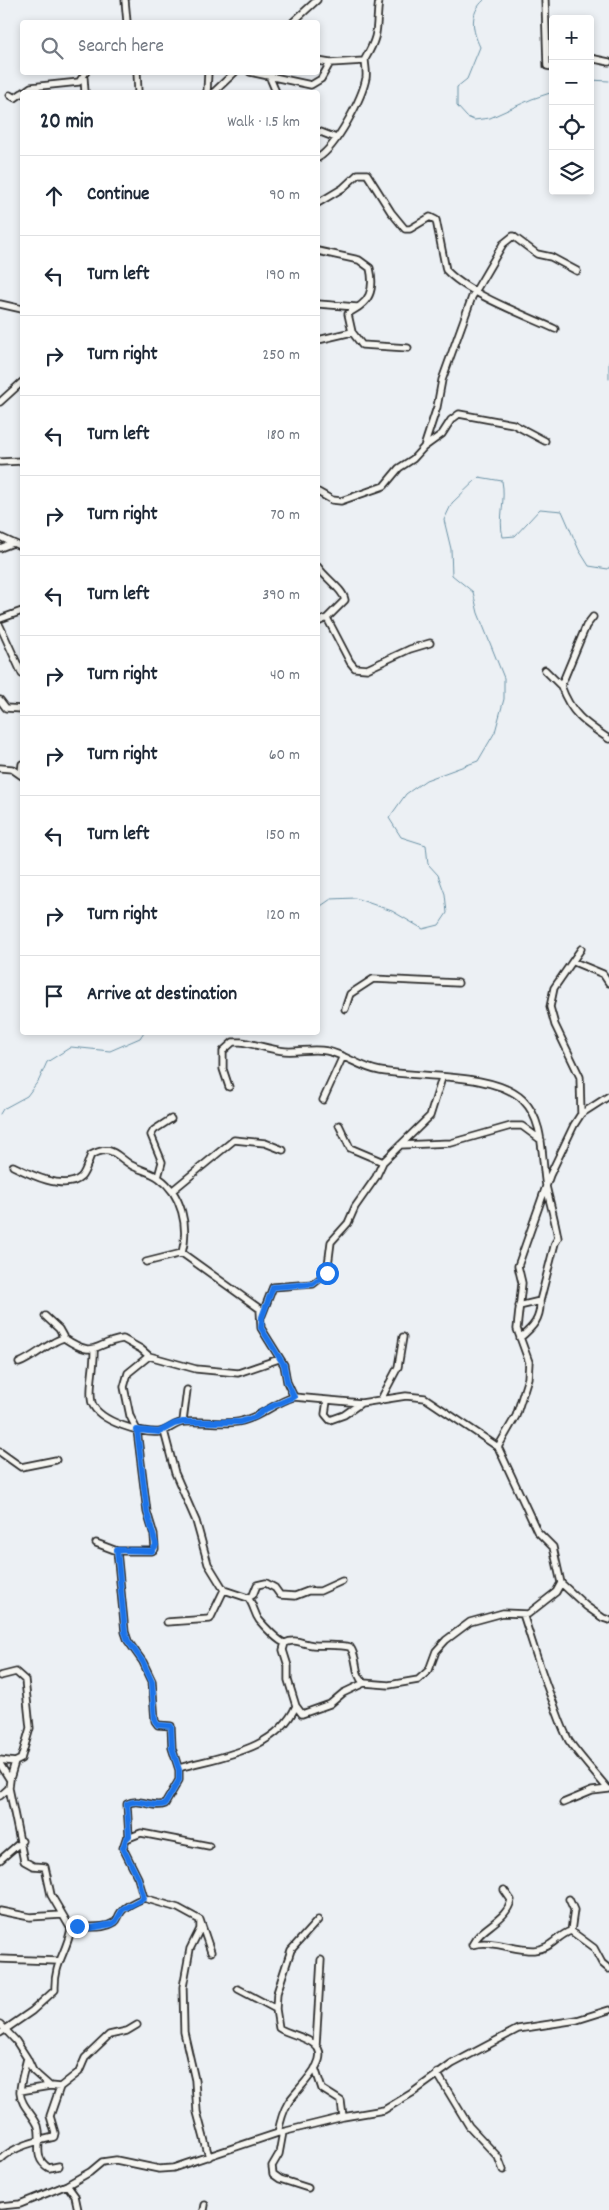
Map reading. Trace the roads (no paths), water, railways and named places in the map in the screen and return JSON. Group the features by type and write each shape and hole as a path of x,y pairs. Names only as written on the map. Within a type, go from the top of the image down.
{"street":[{"path":"125,0 128,20"},
{"path":"295,20 318,0"},
{"path":"320,156 326,152 336,138 360,98 366,79 367,68 364,61 378,29 379,0"},
{"path":"545,0 549,66"},
{"path":"594,59 609,62"},
{"path":"320,61 330,63 364,61"},
{"path":"260,75 305,85 317,84 330,63"},
{"path":"85,75 85,90"},
{"path":"28,90 79,82 85,75"},
{"path":"137,75 138,90"},
{"path":"207,90 208,75"},
{"path":"216,90 232,75"},
{"path":"270,78 275,90"},
{"path":"10,95 15,98 20,95"},
{"path":"320,132 336,138"},
{"path":"320,202 343,188 358,174 367,174 391,212 405,229 410,229 430,218 436,220 446,270 475,290 555,329"},
{"path":"424,447 437,407 442,380 475,290 503,244 512,236 537,254 551,257 578,271"},
{"path":"320,251 359,260 370,268 372,288 366,301 348,314 352,332 362,345 408,348"},
{"path":"0,304 20,309"},
{"path":"320,304 359,307"},
{"path":"320,340 352,332"},
{"path":"0,402 20,384"},
{"path":"320,493 332,500 341,500 384,486 396,471 442,434 454,417 466,414 513,424 545,442"},
{"path":"0,462 20,461"},
{"path":"1,547 3,538 20,546"},
{"path":"1,547 13,543"},
{"path":"320,570 345,596 343,604 327,618 320,621"},
{"path":"0,619 20,612"},
{"path":"327,618 350,662 355,668 361,670 375,667 410,649 430,643"},
{"path":"562,686 586,626 593,618"},
{"path":"0,626 20,670"},
{"path":"545,670 562,686 570,706 582,721 609,739"},
{"path":"0,700 6,708 20,710"},
{"path":"0,768 12,769 20,774"},
{"path":"498,1447 516,1416 528,1378 529,1362 517,1324 522,1283 518,1266 556,1162 581,1114 580,1077 555,1025 550,1007 554,988 574,962 581,949"},
{"path":"574,962 603,974 609,983"},
{"path":"345,1010 350,994 373,979 458,983"},
{"path":"229,1087 223,1069 222,1056 226,1047 233,1042 255,1044 285,1051 303,1049 327,1051 379,1071 442,1078 483,1080 511,1091 523,1099 533,1112 541,1140 546,1187 554,1213 558,1238 555,1243 540,1301 540,1311 536,1324 520,1338"},
{"path":"323,1100 344,1056"},
{"path":"294,1397 287,1382 286,1370 261,1328 262,1317 273,1287 313,1284 327,1273 331,1242 348,1223 355,1207 376,1177 383,1162 430,1116 442,1078"},
{"path":"581,1114 609,1096"},
{"path":"158,1177 162,1162 151,1135 154,1130 171,1119"},
{"path":"339,1125 350,1148 383,1162"},
{"path":"400,1145 451,1143 511,1126 522,1126 541,1140"},
{"path":"173,1190 234,1140 265,1143 283,1150"},
{"path":"14,1166 41,1179 64,1183 74,1181 82,1176 91,1155 105,1150 122,1157 129,1164 158,1177 173,1190 182,1211 186,1229 182,1253"},
{"path":"146,1262 182,1253 260,1308 262,1317"},
{"path":"519,1306 540,1301"},
{"path":"45,1316 59,1329 64,1338 81,1348 94,1350 122,1339 142,1349 149,1356 196,1369 238,1373 279,1359"},
{"path":"380,1401 398,1367 403,1337"},
{"path":"19,1363 32,1358 55,1341 64,1338"},
{"path":"94,1350 95,1366 90,1391 92,1404 108,1418 137,1430 164,1431 174,1424 183,1422 240,1422 255,1417 266,1409 294,1397 361,1403 406,1396 425,1398 498,1447 537,1531 553,1547 561,1583 586,1606 609,1620"},
{"path":"96,1544 117,1550 152,1551 156,1545 147,1512 137,1430 130,1416 124,1387 128,1373 149,1356"},
{"path":"183,1422 186,1390"},
{"path":"327,1401 325,1414 330,1420 344,1415 361,1403"},
{"path":"164,1431 175,1473 196,1521 206,1559 224,1590 248,1598 258,1619 277,1640 288,1666 288,1680 296,1706 302,1714 330,1704 343,1693 364,1683 390,1685 418,1680 429,1670 436,1651 446,1640 470,1622 504,1613 524,1614 534,1610 556,1592 561,1583"},
{"path":"0,1452 21,1467 56,1460"},
{"path":"117,1550 121,1608 128,1641 143,1662 152,1682 155,1721 158,1725 171,1726 172,1748 179,1768 179,1780 165,1804 160,1806 136,1800 127,1804 129,1836"},
{"path":"248,1598 253,1595 257,1585 262,1583 273,1586 280,1595 295,1596 308,1591 320,1591 342,1581"},
{"path":"167,1622 210,1619 224,1590"},
{"path":"524,1614 541,1666 542,1677 560,1723 580,1755 608,1789"},
{"path":"277,1640 285,1643 295,1640 313,1645 325,1644 350,1647 355,1656 356,1674 364,1683"},
{"path":"283,1652 285,1643"},
{"path":"0,1676 16,1672 22,1676 26,1683 26,1702 30,1728 23,1754 15,1762 10,1774 9,1788 22,1840 24,1861 33,1866 45,1867 51,1895 71,1929 68,1946 58,1961 55,1974 55,1990 0,2033"},
{"path":"179,1768 232,1754 274,1736 296,1706"},
{"path":"10,1780 0,1762 15,1762"},
{"path":"0,1796 9,1788"},
{"path":"563,1803 592,1791 608,1789"},
{"path":"144,1898 138,1878 123,1848 129,1836 140,1833 209,1846"},
{"path":"0,1860 22,1840"},
{"path":"504,1890 511,1900 510,1908 477,1935 472,1944 520,1947 535,1950 549,1947 571,1931 574,1910 568,1898"},
{"path":"71,1929 77,1926 91,1928 112,1924 123,1909 144,1898 178,1908 200,1920 211,1952"},
{"path":"0,1910 30,1917 46,1918 62,1915"},
{"path":"200,1920 200,1929 190,1949 183,1987 184,2032 195,2080 197,2112 209,2157"},
{"path":"316,2046 279,2028 276,2009 277,1994 291,1950 318,1920"},
{"path":"571,1931 594,1948 602,1963 609,1969"},
{"path":"0,1959 58,1961"},
{"path":"308,2188 280,2179 273,2174 272,2166 279,2154 281,2116 288,2102 315,2068 320,2055 316,2046 321,1960"},
{"path":"238,1989 276,2009"},
{"path":"0,2206 20,2204 67,2185 90,2172 102,2162 116,2160 159,2170 190,2164 280,2132 343,2117 384,2110 412,2093 437,2073 518,2029 577,2020 609,2010"},
{"path":"13,2037 15,2022"},
{"path":"0,2024 13,2037 33,2071 50,2086"},
{"path":"0,2160 11,2150 55,2136 50,2116 60,2087 79,2072 85,2058 108,2035 127,2031 137,2025"},
{"path":"27,2058 20,2091 22,2102 38,2128 39,2140 37,2150 43,2163 49,2168 59,2166"},
{"path":"315,2068 322,2089 341,2100 343,2117"},
{"path":"437,2073 469,2126 498,2157 502,2170"},
{"path":"20,2091 50,2086 60,2087"},
{"path":"67,2185 75,2196 78,2210"}],"waterway":[{"path":"484,0 476,10 473,22 480,47 467,79 457,87 457,106 467,117 474,120 490,118 549,93"},
{"path":"594,80 609,81"},
{"path":"609,362 609,379"},
{"path":"320,907 331,899 355,898 392,911 423,929 439,925 447,913 445,894 438,875 428,864 426,845 401,837 389,818 406,794 426,780 478,761 495,732 504,699 504,678 478,613 473,592 452,575 451,549 444,520 452,503 479,477 502,481 501,523 503,537 515,536 540,509 562,511 579,550 589,566 608,569 609,567"},
{"path":"0,1114 3,1109 27,1096 39,1080 47,1062 71,1047 110,1051 140,1038 142,1035"}]}
